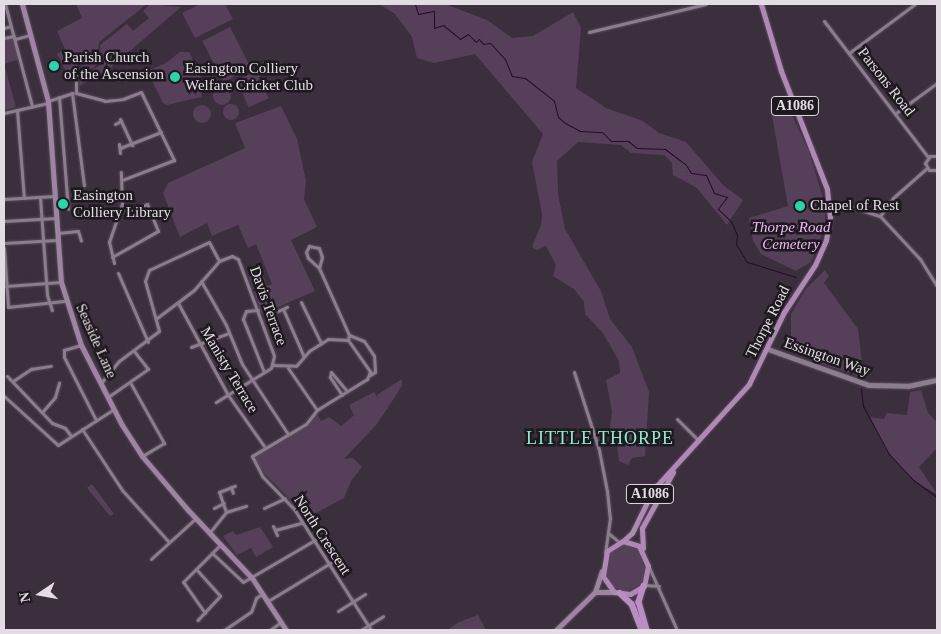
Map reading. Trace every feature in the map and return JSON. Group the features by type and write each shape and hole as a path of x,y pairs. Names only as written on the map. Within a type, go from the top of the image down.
{"highway":[{"path":"645,585 638,602 648,630"},
{"path":"617,592 632,604 642,630"}],"main road":[{"name":"Seaside Lane","path":"22,4 48,102 60,282 64,301 81,345 100,384 142,456 252,578 286,630"},
{"name":"Thorpe Road","path":"621,541 632,533 653,490 741,396 768,349 784,312 822,250 830,208 824,178 781,71 762,4"},
{"name":"Thorpe Road","path":"643,551 640,536 648,514 679,462"},
{"path":"556,630 596,592 604,559 611,547 621,541 634,543 643,551 648,564 649,575 645,585 635,593 596,592"},
{"path":"602,571 604,581 617,592"}],"street":[{"path":"5,4 6,16 11,26 32,106"},
{"path":"588,32 706,4"},
{"path":"849,52 915,4"},
{"name":"Parsons Road","path":"824,21 928,157"},
{"path":"4,28 11,26"},
{"path":"4,38 30,35"},
{"path":"76,74 74,93 84,185"},
{"path":"896,113 937,83"},
{"path":"4,113 48,102 74,93 105,101 123,99 141,92 174,160 122,180"},
{"path":"59,97 68,209"},
{"path":"17,110 24,198"},
{"path":"115,124 120,120 132,146"},
{"path":"120,153 119,146 132,146 161,132"},
{"path":"927,168 925,163 928,157 937,156"},
{"path":"880,216 893,198 927,168"},
{"path":"927,168 937,170"},
{"path":"114,263 109,242 121,209 121,172"},
{"path":"53,178 65,178"},
{"path":"4,199 54,196"},
{"path":"40,197 46,284 52,310"},
{"path":"112,257 158,231 147,204 131,210 121,209"},
{"path":"830,208 852,207 880,216 920,259 937,286"},
{"path":"4,221 56,218"},
{"path":"57,233 78,232 81,242"},
{"path":"4,243 57,240"},
{"path":"100,384 111,369 148,342 159,331 157,318 145,281 149,270 209,242 219,262 178,303 157,318"},
{"path":"320,268 322,257 318,248 309,246 306,252 308,258 320,268 349,335 348,340 370,375"},
{"path":"4,248 8,307 64,301"},
{"name":"Davis Terrace","path":"219,262 236,256 272,350 272,365"},
{"path":"118,273 148,342"},
{"path":"201,281 252,380 288,434"},
{"path":"6,286 60,282"},
{"path":"301,302 301,307 321,343"},
{"name":"Manisty Terrace","path":"178,303 198,343 228,395 264,446"},
{"path":"287,307 280,310 304,357"},
{"path":"258,310 246,311 243,319 264,372"},
{"path":"191,347 229,333"},
{"path":"264,446 306,424 317,410 375,372 374,356 364,341 349,335"},
{"path":"216,402 272,365 288,368 296,366 304,357 328,339 348,340"},
{"path":"81,345 64,350 64,357 96,420"},
{"name":"Essington Way","path":"768,349 869,385 901,386 937,380"},
{"path":"108,398 131,384 148,369 134,351"},
{"path":"13,381 31,369 51,366"},
{"path":"288,368 317,410"},
{"path":"342,395 330,377 331,372 347,391"},
{"path":"574,372 599,450 609,504 608,533 604,559"},
{"path":"7,376 43,411 52,423 65,428 71,436"},
{"path":"43,411 55,397 59,383"},
{"path":"131,384 164,443 142,456"},
{"path":"4,396 58,445 114,409"},
{"path":"677,419 700,441"},
{"path":"82,429 122,490 169,542"},
{"name":"North Crescent","path":"264,446 252,456 262,476 285,498 371,630"},
{"path":"226,512 219,492 233,486 233,493"},
{"path":"264,508 285,498"},
{"path":"214,508 224,503"},
{"path":"210,532 226,512 245,507 241,503"},
{"path":"151,559 196,518"},
{"path":"277,535 274,528 302,524"},
{"path":"608,533 621,541"},
{"path":"212,553 239,582 252,578 325,534"},
{"path":"205,613 183,585 221,544"},
{"path":"268,601 340,557"},
{"path":"648,564 660,586 677,630"},
{"path":"196,569 220,596 198,620"},
{"path":"645,585 660,586"},
{"path":"224,630 251,612 256,598 263,594"},
{"path":"338,611 365,594"},
{"path":"361,630 383,616"},
{"path":"270,630 281,622"}],"green space":[{"path":"76,4 147,4 99,42 97,64 94,67 86,72 80,64 67,73 57,54 65,49 57,31 82,18"},
{"path":"150,4 181,7 109,69 79,86 80,81 88,76 86,73 101,65 100,45 127,24 133,31 149,18 143,11"},
{"path":"201,4 225,4 233,19 195,38 182,13"},
{"path":"379,4 445,4 487,20 512,38 533,36 573,12 581,28 576,88 606,108 643,121 659,133 686,142 723,185 743,200 727,225 697,188 673,175 672,163 664,155 631,153 621,145 578,142 557,161 558,194 565,229 601,291 610,319 632,347 649,392 645,456 632,458 628,465 619,461 616,439 610,428 612,411 606,380 620,373 619,361 603,333 585,314 584,302 574,289 553,276 556,265 546,246 537,250 532,247 541,225 542,214 532,162 543,134 475,54 434,63 417,58 412,37 395,14"},
{"path":"230,27 251,68 223,82 202,41"},
{"path":"14,36 20,59 4,64 4,38"},
{"name":"Easington Colliery Welfare Cricket Club","path":"180,52 189,52 204,82 201,97 167,105 163,103 147,71 166,63"},
{"path":"4,64 16,107 5,110 4,105"},
{"path":"257,71 269,99 248,107 237,80"},
{"path":"218,87 226,87 231,92 229,103 218,105 213,100 213,92"},
{"path":"228,104 234,104 239,109 237,118 228,120 223,115 223,109"},
{"name":"Thorpe Road Cemetery","path":"787,104 809,152 825,204 825,224 819,244 811,262 796,271 761,254 753,241 749,218 788,206 771,110"},
{"path":"198,105 206,105 211,110 209,121 198,123 193,118 193,110"},
{"path":"281,106 297,139 306,181 304,199 317,227 291,240 315,291 262,314 249,277 262,272 267,286 272,284 256,244 248,248 238,225 212,236 207,223 180,237 163,193 168,183 245,148 235,123"},
{"path":"825,270 829,276 824,283 858,329 864,378 817,362 791,349 791,314 806,289"},
{"path":"402,379 402,386 377,424 344,459 353,458 362,467 351,481 344,498 303,520 287,496 259,468 255,458 256,453 306,427 317,414 321,421 329,417 341,426 358,412 354,415 349,405 374,392 379,399 377,395"},
{"path":"921,390 928,413 937,422 937,448 919,467 937,494 913,481 898,464 885,448 870,417 884,419 887,413 907,415 910,392"},
{"path":"92,484 114,514 110,516 87,488"},
{"path":"260,527 273,547 256,557 251,548 237,555 223,536 233,531 236,535"},
{"path":"623,543 638,549 646,572 641,585 625,592 611,586 605,569 610,551"},
{"path":"478,615 486,630 447,630 459,622"}],"waterway":[{"path":"415,4 418,14 434,11 434,28 443,25 460,39 468,34 476,42 479,39 483,44 490,43 505,59 512,76 525,78 554,101 558,117 565,123 580,131 602,132 611,141 628,141 637,148 665,149 686,165 691,173 706,175 714,193 727,197 718,209 731,221 737,235 736,244 747,262 796,277"},
{"path":"861,388 863,406 889,454 912,479 937,497"}],"place":[{"name":"Parish Church of the Ascension","path":"54,66"},
{"name":"Easington Colliery Welfare Cricket Club","path":"175,77"},
{"name":"Easington Colliery Library","path":"63,204"},
{"name":"Chapel of Rest","path":"800,206"}],"district":[{"name":"LITTLE THORPE","path":"600,438"}]}
